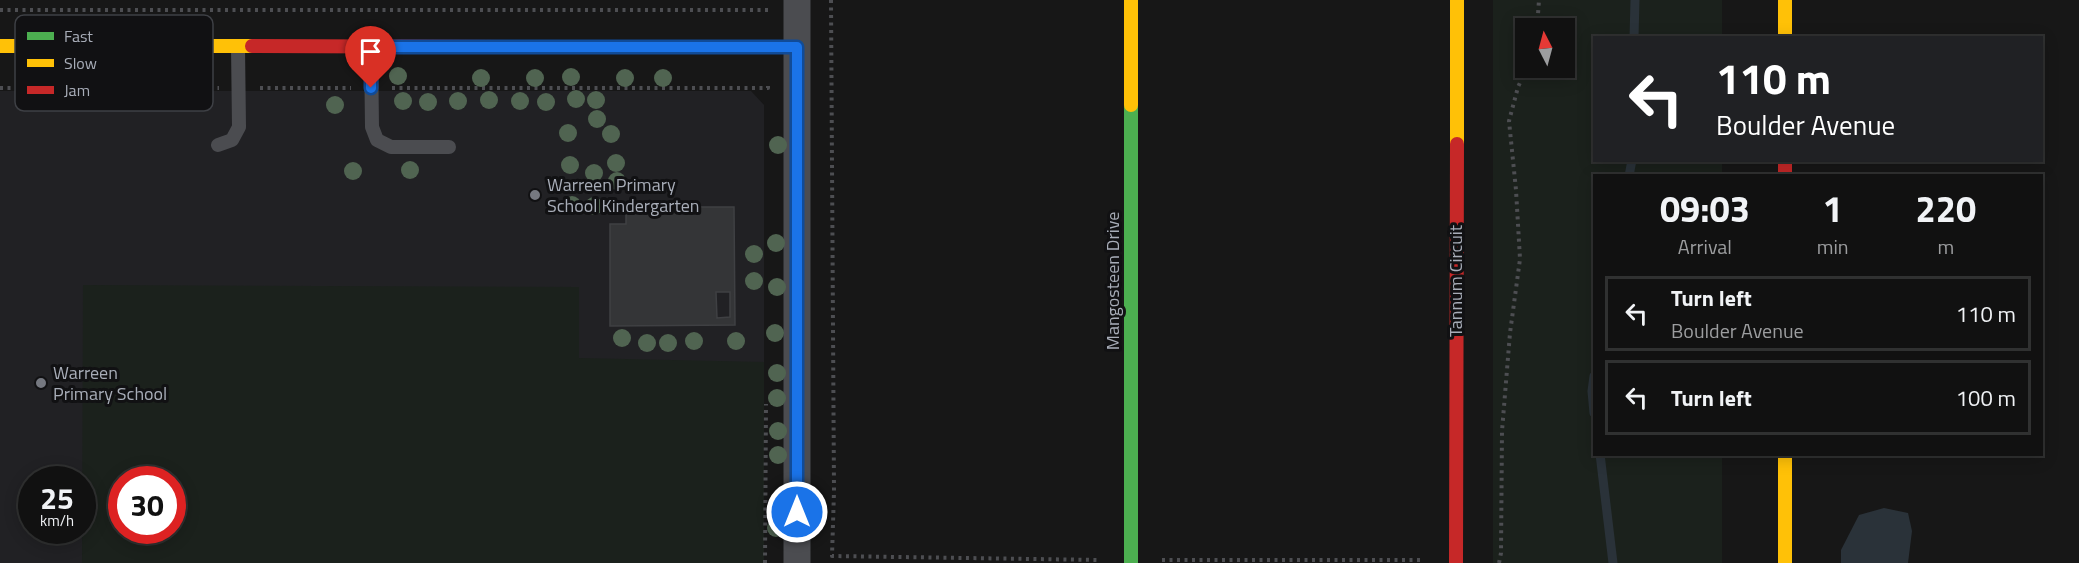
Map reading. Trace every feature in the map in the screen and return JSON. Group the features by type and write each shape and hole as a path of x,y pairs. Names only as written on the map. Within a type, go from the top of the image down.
{"street":[{"path":"797,0 797,563"},
{"name":"Mangosteen Drive","path":"1131,0 1131,561"},
{"name":"Tannum Circuit","path":"1456,563 1457,0"},
{"path":"1785,0 1785,36"},
{"path":"213,46 797,47"},
{"path":"1785,456 1785,563"}],"lane":[{"path":"218,145 232,140 239,127 238,46"},
{"path":"371,47 372,127 376,140 391,147 449,147"}],"path":[{"path":"213,88 768,88 768,0"},
{"path":"831,0 834,491 832,556 1131,561 1424,561 1424,549"},
{"path":"1538,18 1539,0"},
{"path":"0,10 768,10"},
{"path":"1499,563 1502,431 1510,333 1520,259 1509,121 1522,78"}],"shaded area":[{"path":"1493,0 1722,0 1722,36 1593,36 1593,162 1722,162 1722,174 1593,174 1593,456 1722,456 1722,563 1493,563"},
{"path":"0,91 15,91 15,111 213,111 213,91 751,91 764,105 764,563 0,563"},
{"path":"83,285 579,287 579,358 764,362 764,563 82,563 82,544 96,544 96,466 82,466"},
{"path":"1884,508 1908,513 1912,531 1908,563 1841,563 1841,550 1859,515"}],"building":[{"path":"626,207 734,207 735,325 610,326 610,224 626,224","holes":["716,292 730,292 730,317 717,318"]}],"waterway":[{"path":"1634,36 1635,0"},
{"path":"1629,174 1632,162"},
{"path":"1593,384 1593,402"},
{"path":"1600,456 1613,563"}],"traffic: fast":[{"path":"524,47 797,47"},
{"path":"1131,105 1131,563"}],"traffic: slow":[{"path":"1131,0 1131,105"},
{"path":"1457,0 1457,144"},
{"path":"1785,0 1785,36"},
{"path":"0,46 15,46"},
{"path":"213,46 252,46"},
{"path":"1785,456 1785,563"}],"traffic: jam":[{"path":"252,46 524,47"},
{"path":"1456,563 1457,144"},
{"path":"1785,162 1785,174"}],"place":[{"name":"Warreen Primary School Kindergarten","path":"535,195"},
{"name":"Warreen Primary School","path":"41,383"}],"route":[{"path":"371,88 371,47 797,47 797,512"}]}
